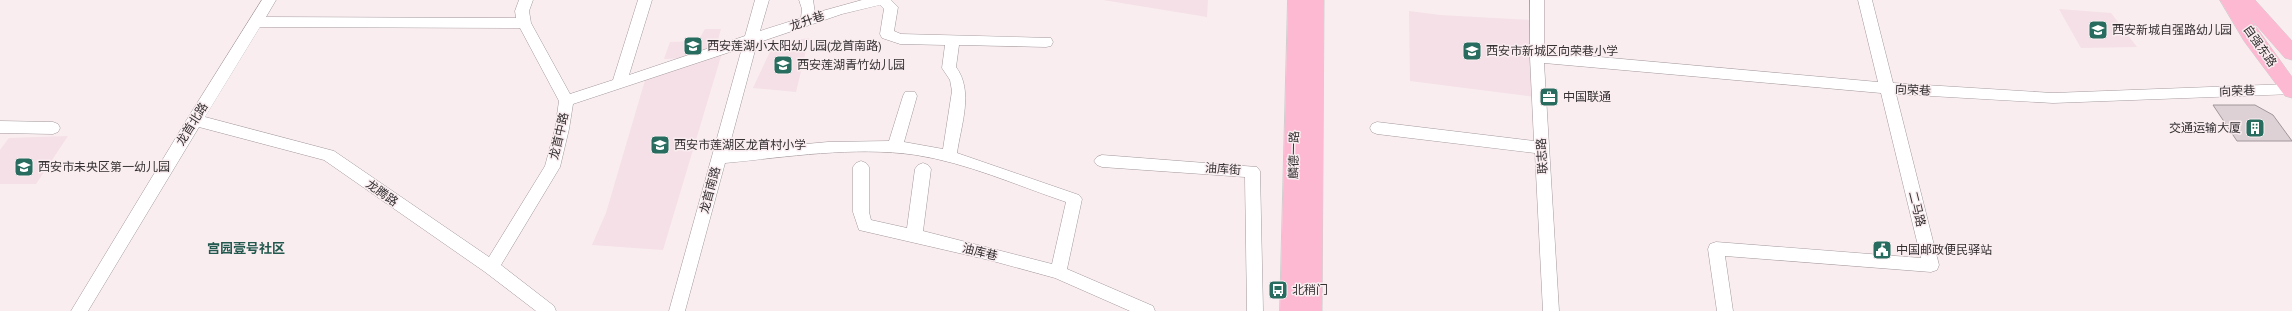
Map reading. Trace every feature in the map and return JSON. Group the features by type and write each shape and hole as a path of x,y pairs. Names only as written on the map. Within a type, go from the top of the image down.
{"main road":[{"name":"麟德一路","path":"1291,311 1297,0"},
{"name":"麟德一路","path":"1311,311 1315,0"},
{"path":"2221,0 2251,36"},
{"name":"自强东路","path":"2229,0 2251,36 2291,90"},
{"name":"自强东路","path":"2244,0 2289,49"},
{"path":"2262,0 2271,12 2289,49"}],"street":[{"name":"龙首北路","path":"79,311 194,120 269,0"},
{"name":"龙首中路","path":"491,266 552,167 562,129 566,101 524,23 522,10 526,0"},
{"path":"619,83 646,0"},
{"name":"龙首南路","path":"677,311 762,0"},
{"path":"806,0 810,9 807,22"},
{"name":"龙升巷","path":"566,101 807,22 847,4 882,0 891,7 886,29 887,34 890,37 900,39 1046,42"},
{"name":"联志路","path":"1537,0 1537,57 1551,311"},
{"name":"二马路","path":"1725,311 1716,249 1931,265 1865,0"},
{"path":"256,22 524,23"},
{"path":"949,158 959,91 957,79 949,68 953,40"},
{"name":"向荣巷","path":"1537,57 1887,88 2052,98 2291,90"},
{"path":"895,147 910,96"},
{"name":"龙腾路","path":"194,120 329,155 491,266 548,311"},
{"path":"0,128 53,128"},
{"path":"1377,128 1542,148"},
{"path":"719,158 839,147 895,147 949,158 1074,199 1058,272"},
{"name":"油库街","path":"1102,160 1252,172 1255,311"},
{"name":"油库巷","path":"861,167 860,212 863,223 868,226 989,253 1058,272 1147,311"},
{"path":"914,237 923,169"}],"shaded area":[{"path":"1103,0 1208,0 1207,17"},
{"name":"西安新城自强路幼儿园","path":"2059,9 2111,13 2137,47 2081,48"},
{"name":"西安市新城区向荣巷小学","path":"1409,11 1440,15 1532,20 1536,97 1410,81"},
{"name":"西安莲湖小太阳幼儿园(龙首南路)","path":"705,29 721,29 715,50 691,58 664,59 670,42 698,41"},
{"name":"西安莲湖青竹幼儿园","path":"809,38 796,92 753,88 774,43"},
{"name":"西安市莲湖区龙首村小学","path":"722,53 663,250 592,245 606,213 646,77"},
{"name":"西安市未央区第一幼儿园","path":"68,136 36,184 0,184 0,150 9,138"}],"building":[{"name":"交通运输大厦","path":"2213,105 2255,105 2273,115 2292,141 2237,141"}],"place":[{"name":"西安新城自强路幼儿园","path":"2098,30"},
{"name":"西安莲湖小太阳幼儿园(龙首南路)","path":"693,46"},
{"name":"西安市新城区向荣巷小学","path":"1472,51"},
{"name":"西安莲湖青竹幼儿园","path":"783,65"},
{"name":"中国联通","path":"1549,97"},
{"name":"交通运输大厦","path":"2255,128"},
{"name":"西安市莲湖区龙首村小学","path":"660,145"},
{"name":"西安市未央区第一幼儿园","path":"24,167"},
{"name":"中国邮政便民驿站","path":"1882,250"},
{"name":"北稍门","path":"1278,290"}],"district":[{"name":"宫园壹号社区","path":"246,248"}]}
